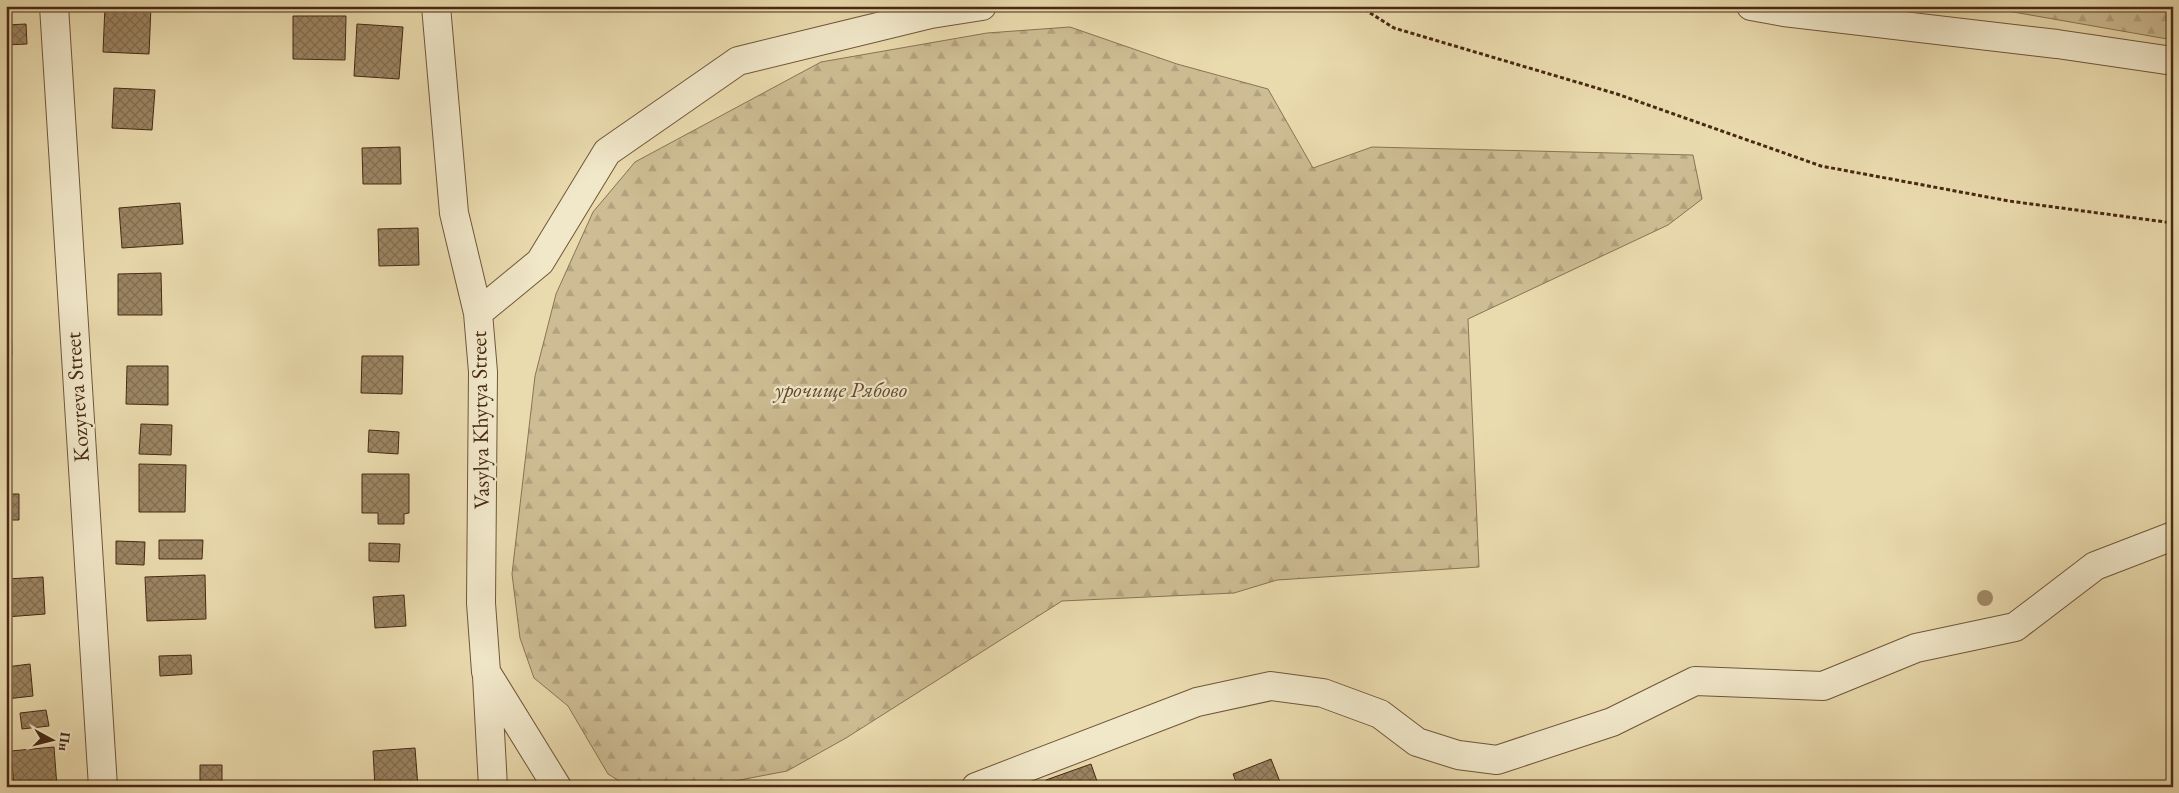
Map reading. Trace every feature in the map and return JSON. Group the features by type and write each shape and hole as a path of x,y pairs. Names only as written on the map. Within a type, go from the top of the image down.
{"street":[{"name":"Kozyreva Street","path":"54,6 103,787"},
{"name":"Vasylya Khytya Street","path":"436,6 454,213 478,313 483,372 481,603 486,672 557,787"},
{"path":"478,313 540,262 607,152 738,61 931,14 982,6"},
{"path":"1751,6 1784,12 2057,44 2173,61"},
{"path":"976,787 1197,702 1271,686 1323,693 1380,714 1417,742 1458,755 1497,760 1612,722 1695,682 1823,686 1916,648 2015,627 2095,566 2173,536"},
{"path":"486,672 493,787"}],"path":[{"path":"1359,6 1394,28 1617,94 1821,166 2009,201 2173,223"}],"green space":[{"path":"1979,6 2173,6 2173,40"},
{"name":"урочище Рябово","path":"1070,27 1177,64 1268,89 1313,168 1372,147 1693,155 1702,199 1668,225 1468,319 1479,567 1277,580 1234,593 1062,601 846,738 787,771 724,783 717,787 629,787 608,774 568,706 534,678 520,638 512,574 535,376 556,294 593,212 635,162 821,62 987,33"}],"building":[{"path":"105,6 151,6 149,54 103,52"},
{"path":"348,6 391,6 390,11"},
{"path":"293,16 346,16 345,60 293,59"},
{"path":"26,24 27,44 6,45 6,25"},
{"path":"357,24 403,27 399,79 354,76"},
{"path":"114,88 155,90 152,130 112,128"},
{"path":"6,147 9,147 10,193 6,193"},
{"path":"400,147 401,184 363,184 362,148"},
{"path":"180,203 183,244 122,248 119,208"},
{"path":"418,228 419,265 379,266 378,229"},
{"path":"161,273 162,315 118,315 118,274"},
{"path":"6,317 11,317 12,355 6,355"},
{"path":"362,356 403,356 402,394 361,393"},
{"path":"127,366 168,366 168,405 126,404"},
{"path":"6,409 10,409 10,447 6,447"},
{"path":"141,424 172,425 171,455 139,454"},
{"path":"369,430 399,432 398,454 368,452"},
{"path":"139,464 186,465 185,512 139,512"},
{"path":"362,474 409,474 409,513 404,514 404,524 378,524 378,513 362,513"},
{"path":"6,494 19,494 19,520 6,520"},
{"path":"159,540 203,540 202,559 159,559"},
{"path":"116,541 145,542 144,565 116,564"},
{"path":"369,543 400,544 399,562 369,561"},
{"path":"205,575 206,619 147,621 145,577"},
{"path":"43,577 45,614 6,617 6,579"},
{"path":"404,595 406,626 375,628 373,597"},
{"path":"191,655 192,674 160,676 159,656"},
{"path":"30,664 33,696 6,699 6,667"},
{"path":"46,710 49,726 22,729 20,713"},
{"path":"54,747 57,787 14,787 11,751"},
{"path":"415,748 418,787 375,787 373,751"},
{"path":"1271,759 1282,787 1238,787 1233,774"},
{"path":"1091,764 1099,787 1048,787 1046,780"},
{"path":"200,765 222,765 222,787 200,787"}]}
